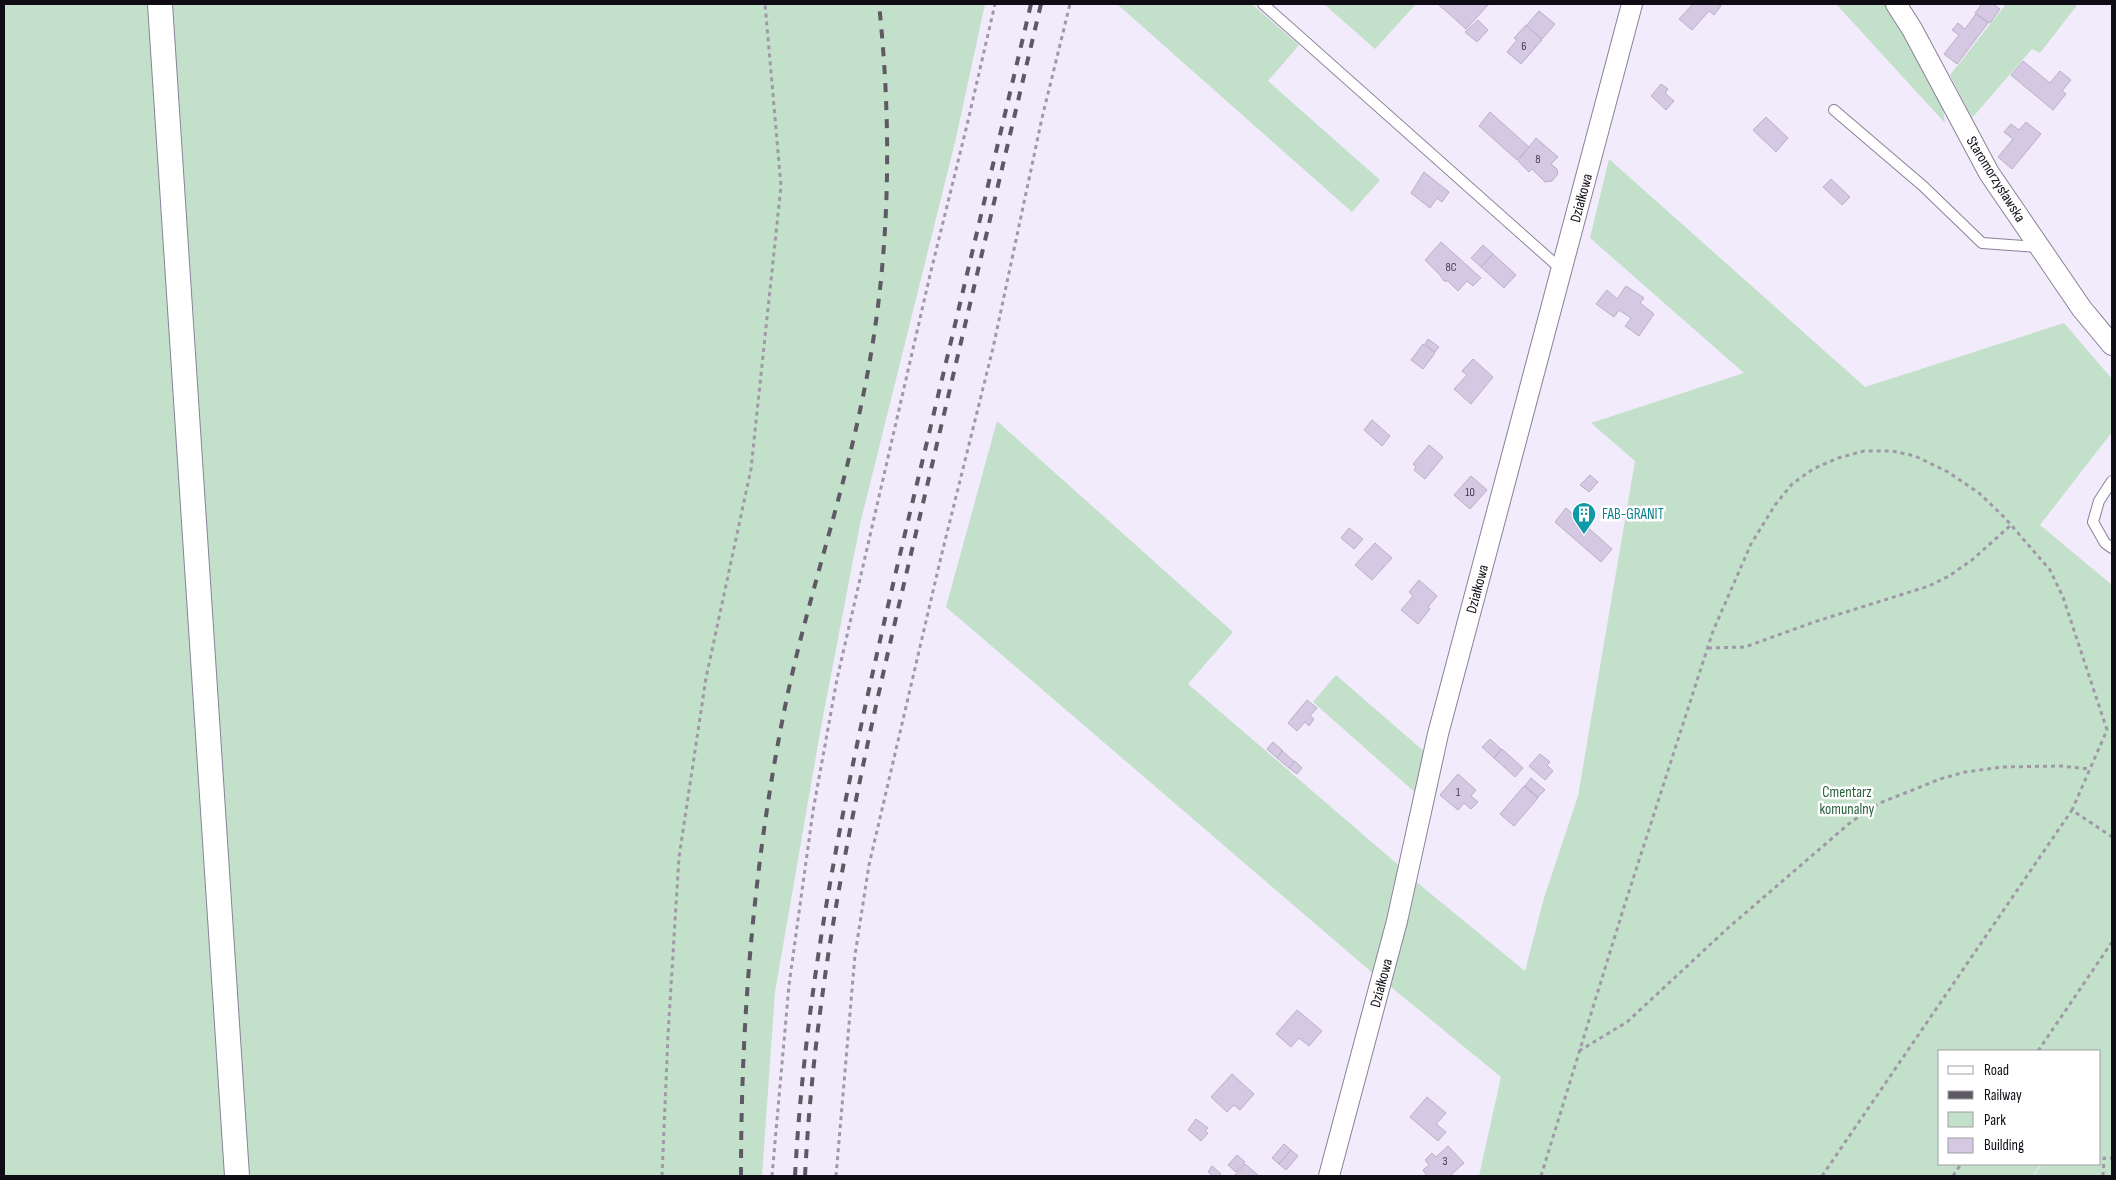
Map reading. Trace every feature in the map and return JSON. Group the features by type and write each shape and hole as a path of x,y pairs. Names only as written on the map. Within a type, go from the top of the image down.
{"street":[{"path":"160,4 220,945 237,1176"},
{"name":"Działkowa","path":"1329,1176 1394,931 1438,734 1632,4"},
{"name":"Staromorzysławska","path":"1896,4 1912,29 1989,173 2082,309 2112,345"}],"lane":[{"path":"1263,4 1562,270"},
{"path":"1834,110 1923,186 1982,243 2040,247"},
{"path":"2112,481 2099,501 2093,522 2105,543 2112,548"}],"path":[{"path":"662,1176 668,1035 679,857 706,678 751,469 781,186 765,4"},
{"path":"772,1176 790,975 812,811 836,689 930,274 995,4"},
{"path":"836,1176 855,955 869,864 941,557 994,348 1042,118 1070,4"},
{"path":"1542,1176 1626,900 1713,631 1751,544 1775,505 1792,484 1813,469 1838,458 1864,451 1892,451 1915,456 1948,472 1979,493 2011,525 2050,570 2063,597 2108,730 2072,810 1822,1176"},
{"path":"1708,648 1745,647 1822,619 1929,586 1949,576 1972,560 2011,525"},
{"path":"1579,1051 1627,1022 1735,921 1851,822 1880,803 1940,779 1965,772 2003,767 2060,766 2090,769"},
{"path":"2072,810 2112,837"},
{"path":"2039,1050 2112,942"},
{"path":"2103,1176 2104,1158 2112,1158"},
{"path":"1953,1176 1960,1165"}],"green space":[{"path":"4,4 985,4 956,138 860,524 821,727 775,992 762,1176 4,1176"},
{"path":"1117,4 1252,4 1299,45 1268,81 1380,180 1352,212"},
{"path":"1324,4 1416,4 1375,49"},
{"path":"1836,4 1886,4 1907,36 1941,98 1945,123"},
{"path":"2006,4 2078,4 2040,53 2032,49 1972,118 1950,75"},
{"name":"Cmentarz komunalny","path":"1609,159 1865,387 2064,323 2112,379 2112,432 2040,525 2112,585 2112,1176 2033,1176 2041,1165 2101,1165 2101,1050 1938,1050 1938,1165 2040,1165 2032,1176 1479,1176 1501,1077 1386,983 1414,880 1525,971 1544,898 1578,796 1635,461 1591,423 1744,373 1590,238"},
{"path":"997,421 1233,632 1188,684 1403,869 1375,975 946,607"},
{"path":"1336,675 1427,754 1418,795 1313,702"}],"building":[{"path":"1438,4 1489,4 1466,29"},
{"path":"1693,4 1718,4 1721,6 1714,15 1709,11 1692,30 1679,19"},
{"path":"1982,4 1993,4 2000,9 1990,23 1975,13"},
{"path":"1539,11 1555,24 1542,39 1526,26"},
{"path":"1976,14 1988,23 1957,64 1944,54 1959,35 1952,30 1958,23 1965,29"},
{"path":"1478,20 1488,30 1477,42 1465,32"},
{"path":"1526,25 1542,40 1521,64 1507,52 1517,40 1514,38"},
{"path":"2023,61 2050,83 2060,71 2071,80 2062,91 2066,94 2053,110 2011,75"},
{"path":"1661,84 1668,89 1665,93 1674,101 1666,110 1651,96"},
{"path":"1490,112 1529,147 1517,160 1479,126"},
{"path":"1766,117 1788,138 1776,152 1753,130"},
{"path":"2026,122 2041,134 2012,169 1998,157 2013,139 2004,132 2011,124 2019,130"},
{"path":"1536,138 1558,157 1551,164 1557,169 1558,174 1552,181 1545,182 1532,169 1529,172 1518,161"},
{"path":"1424,172 1449,192 1442,202 1437,198 1430,208 1411,193"},
{"path":"1831,179 1850,197 1842,205 1823,187"},
{"path":"1441,242 1481,278 1473,286 1467,281 1458,291 1448,281 1444,281 1425,260"},
{"path":"1483,245 1493,254 1481,267 1471,258"},
{"path":"1493,254 1516,275 1504,288 1481,267"},
{"path":"1626,286 1644,298 1640,303 1654,314 1639,336 1625,326 1631,318 1619,310 1614,317 1596,304 1607,290 1617,299"},
{"path":"1428,339 1439,347 1435,352 1425,344"},
{"path":"1423,344 1435,353 1423,369 1411,360"},
{"path":"1473,359 1493,377 1471,404 1454,389 1467,375 1462,371"},
{"path":"1372,420 1390,436 1382,446 1364,430"},
{"path":"1429,445 1443,457 1425,479 1414,470 1416,467 1413,464"},
{"path":"1590,475 1598,482 1589,492 1580,485"},
{"path":"1471,476 1487,490 1470,509 1454,495"},
{"name":"FAB-GRANIT","path":"1566,508 1612,549 1601,562 1555,522"},
{"path":"1349,528 1363,539 1354,549 1341,538"},
{"path":"1375,543 1392,558 1372,580 1355,565"},
{"path":"1419,580 1437,596 1428,607 1430,609 1418,624 1401,610 1413,596 1409,592"},
{"path":"1307,700 1317,708 1310,716 1314,719 1309,726 1305,722 1297,731 1288,723"},
{"path":"1490,739 1501,749 1494,758 1482,747"},
{"path":"1273,742 1283,751 1277,758 1267,749"},
{"path":"1502,749 1523,768 1515,777 1494,758"},
{"path":"1282,751 1295,762 1289,768 1277,758"},
{"path":"1540,754 1550,762 1547,765 1553,771 1545,780 1529,766"},
{"path":"1295,761 1302,768 1297,774 1289,768"},
{"path":"1458,774 1476,790 1471,796 1478,802 1471,809 1464,803 1458,810 1440,795"},
{"path":"1531,778 1545,790 1538,797 1525,786"},
{"path":"1524,786 1538,798 1514,826 1500,814"},
{"path":"1297,1010 1322,1031 1309,1046 1299,1038 1291,1047 1276,1034"},
{"path":"1232,1074 1254,1094 1240,1110 1234,1105 1227,1112 1211,1097"},
{"path":"1427,1097 1446,1113 1436,1124 1446,1132 1438,1141 1410,1117"},
{"path":"1196,1119 1208,1128 1205,1131 1208,1133 1201,1141 1188,1130"},
{"path":"1284,1144 1291,1150 1279,1164 1272,1158"},
{"path":"1448,1146 1464,1163 1450,1176 1427,1176 1423,1170 1429,1165 1425,1160 1432,1153 1436,1157"},
{"path":"1291,1150 1298,1156 1286,1170 1279,1164"},
{"path":"1237,1155 1245,1162 1236,1172 1228,1165"},
{"path":"1245,1164 1258,1175 1234,1176"},
{"path":"1212,1166 1221,1174 1219,1176 1213,1176 1208,1172"}],"railway":[{"path":"741,1176 747,997 765,820 794,664 854,439 871,352 878,302 883,253 887,154 886,104 879,4"},
{"path":"795,1176 801,1093 810,1011 836,848 852,767 888,606 1031,4"},
{"path":"805,1176 820,1014 845,854 896,616 1041,4"}],"place":[{"name":"FAB-GRANIT","path":"1584,535"}]}
